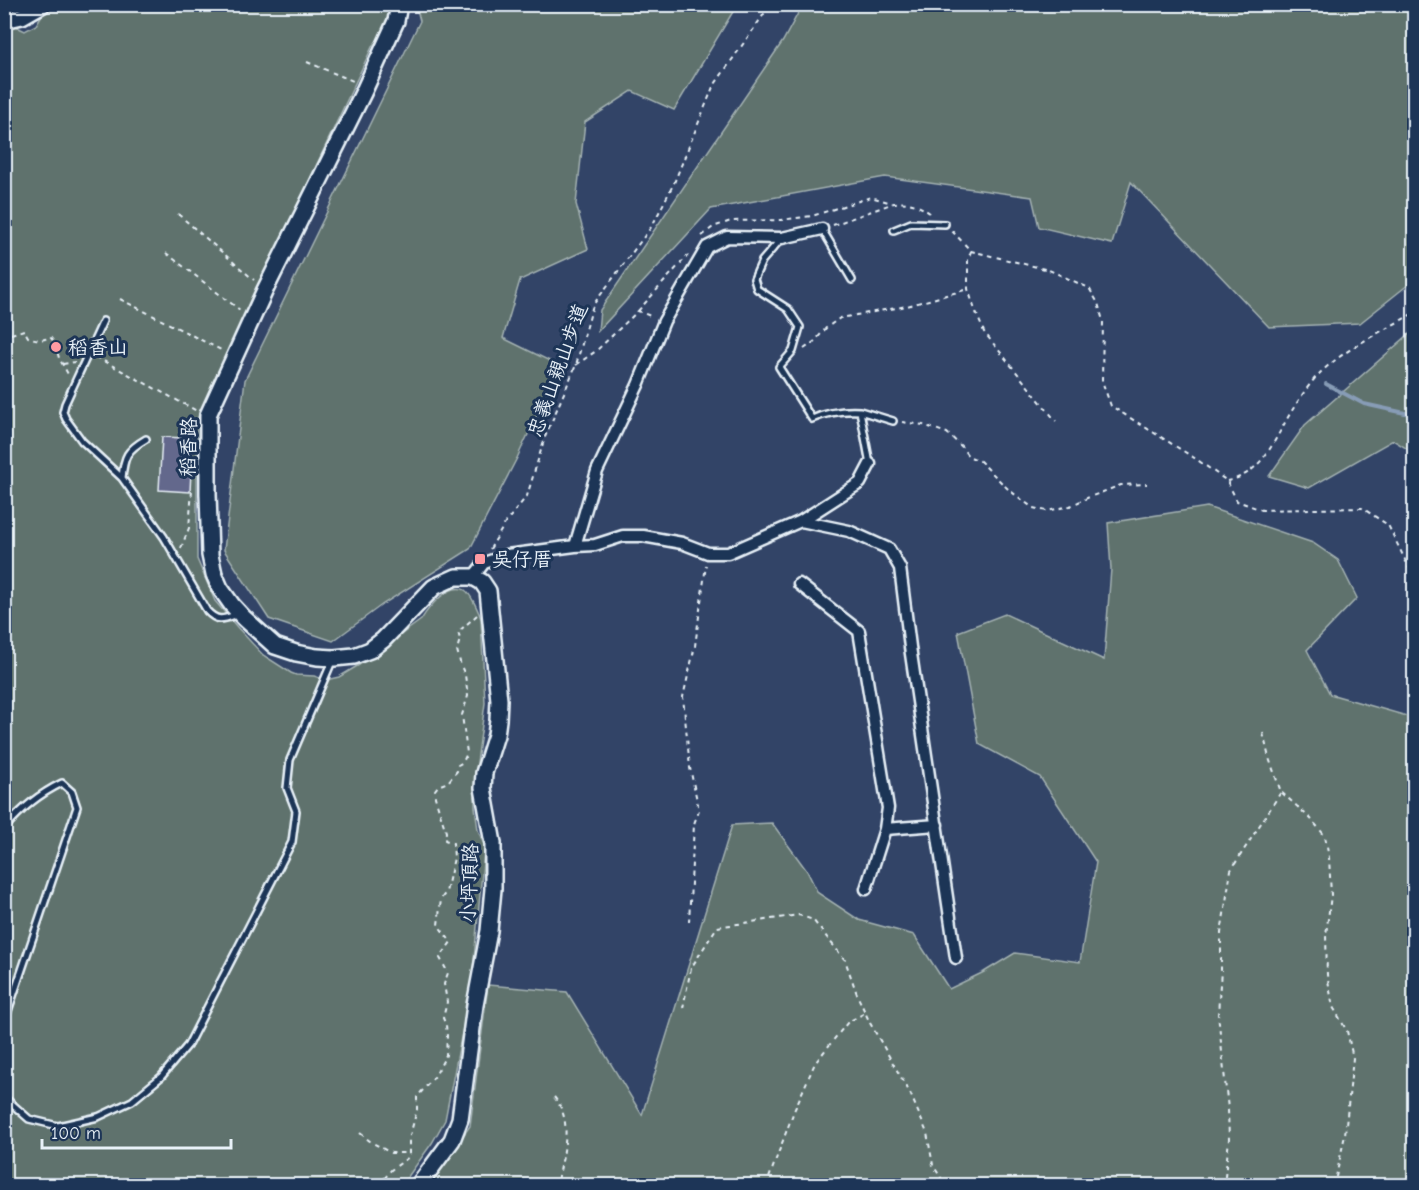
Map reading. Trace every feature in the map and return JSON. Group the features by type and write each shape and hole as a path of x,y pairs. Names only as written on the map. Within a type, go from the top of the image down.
{"street":[{"path":"4,20 22,16 42,4"},
{"name":"稻香路","path":"399,4 396,21 366,86 265,290 208,416 207,494 210,555 220,588 232,605 274,646 317,657 354,656 370,650 383,640 434,587 456,577 472,577"},
{"path":"575,546 597,471 638,385 664,321 707,247 727,237 782,238 822,229"},
{"path":"472,577 484,563 507,555 595,545 623,536 643,536 682,543 708,553 728,553 801,521 860,483 870,464"},
{"path":"801,521 849,531 889,549 900,568 956,958"},
{"name":"小坪頂路","path":"418,1185 452,1140 460,1119 475,1005 489,932 493,889 493,843 483,788 484,773 496,735 499,700 488,591 482,582 472,577"},
{"path":"799,584 859,631 888,808 885,829 866,889"},
{"path":"885,829 937,825"}],"lane":[{"path":"894,230 911,223 945,224"},
{"path":"822,229 852,280"},
{"path":"782,238 762,261 754,279 757,290 788,309 800,327 793,351 779,367 812,419 826,413 847,410 860,411 894,421"},
{"path":"104,321 69,394 63,412 66,419 82,441 122,478 174,552 195,592 213,618 220,620 240,613"},
{"path":"860,411 870,464"},
{"path":"122,478 124,462 133,446 146,439"},
{"path":"4,1097 28,1119 58,1126 98,1117 132,1101 147,1089 161,1077 188,1045 292,842 296,811 287,788 290,760 334,658"},
{"path":"4,829 15,816 47,790 62,783 72,792 77,807 4,1023"}],"path":[{"name":"忠義山親山步道","path":"484,563 506,522 528,496 545,437 576,364 593,305 652,226 674,183 713,87 771,4"},
{"path":"307,62 366,86"},
{"path":"822,229 894,203 904,202 921,207 945,224 971,251 1049,270 1089,288 1098,303 1103,321 1102,381 1111,406 1196,459 1227,482 1237,501 1262,510 1362,508 1388,525 1414,578"},
{"path":"178,214 265,290"},
{"path":"971,251 968,260 968,289 984,332 1056,421"},
{"path":"165,253 252,319"},
{"path":"793,351 804,349 840,318 907,306 968,289"},
{"path":"120,298 234,356"},
{"path":"576,364 596,351 638,311 664,321"},
{"path":"1227,482 1238,479 1263,460 1293,408 1319,373 1349,350 1414,313"},
{"path":"10,334 24,330 28,337 34,339 43,341 50,337 55,343 63,364"},
{"path":"88,352 208,416"},
{"path":"894,421 923,424 947,433 968,456 980,461 1009,490 1033,508 1047,511 1070,507 1121,485 1147,484"},
{"path":"174,552 183,548 189,528 192,490"},
{"path":"689,922 694,824 699,810 690,768 683,697 695,646 708,553"},
{"path":"379,1185 392,1170 409,1157 409,1138 416,1116 417,1097 435,1076 446,1054 447,1036 443,1018 447,1002 444,984 448,973 440,958 451,942 438,925 441,899 446,892 454,858 453,843 445,840 446,832 435,790 438,786 448,782 467,753 462,715 468,696 465,675 457,650 460,639 458,632 490,603"},
{"path":"1263,733 1281,792 1311,819 1324,836 1329,857 1331,895 1326,935 1327,975 1333,1007 1347,1031 1353,1058 1345,1135 1334,1185"},
{"path":"1224,1185 1229,1139 1228,1109 1218,1014 1223,923 1231,870 1281,792"},
{"path":"683,1008 691,968 717,927 799,915 813,920 845,960 865,1013 910,1093 927,1133 933,1165 946,1185"},
{"path":"766,1185 815,1063 848,1022 865,1013"},
{"path":"554,1097 560,1104 565,1120 566,1138 556,1185"},
{"path":"360,1132 371,1142 391,1153 409,1153"}],"green space":[{"path":"803,4 1414,5 1414,280 1360,323 1269,327 1131,182 1112,244 1039,227 1032,197 885,177 711,209 598,331 600,310 783,41"},
{"path":"56,5 395,5 395,24 373,45 197,419 197,559 215,601 237,627 263,655 296,675 314,676 326,680 339,677 421,620 434,603 452,590 459,588 467,592 481,619 485,703 475,777 475,807 484,851 472,981 445,1120 432,1143 402,1185 5,1186 5,16 25,31 36,25 43,13"},
{"path":"416,5 737,5 674,110 632,91 585,122 576,204 588,249 520,280 503,338 560,366 517,458 470,549 383,604 333,641 269,619 224,550 245,380 420,21"},
{"path":"1414,330 1414,453 1393,440 1309,488 1269,476 1305,425"},
{"path":"1207,507 1313,543 1338,560 1357,598 1307,650 1330,694 1414,718 1414,1185 428,1186 470,1126 488,985 567,992 642,1115 732,825 772,823 807,871 818,893 859,920 914,935 949,989 984,972 1015,953 1080,962 1096,862 1040,777 979,744 958,632 1005,614 1104,660 1111,569 1108,523"}],"building":[{"path":"162,437 186,438 185,448 192,448 190,492 159,490"}],"waterway":[{"path":"1326,384 1364,404 1414,415"}],"place":[{"name":"稻香山","path":"56,347"},
{"name":"吳仔厝","path":"480,559"}]}
